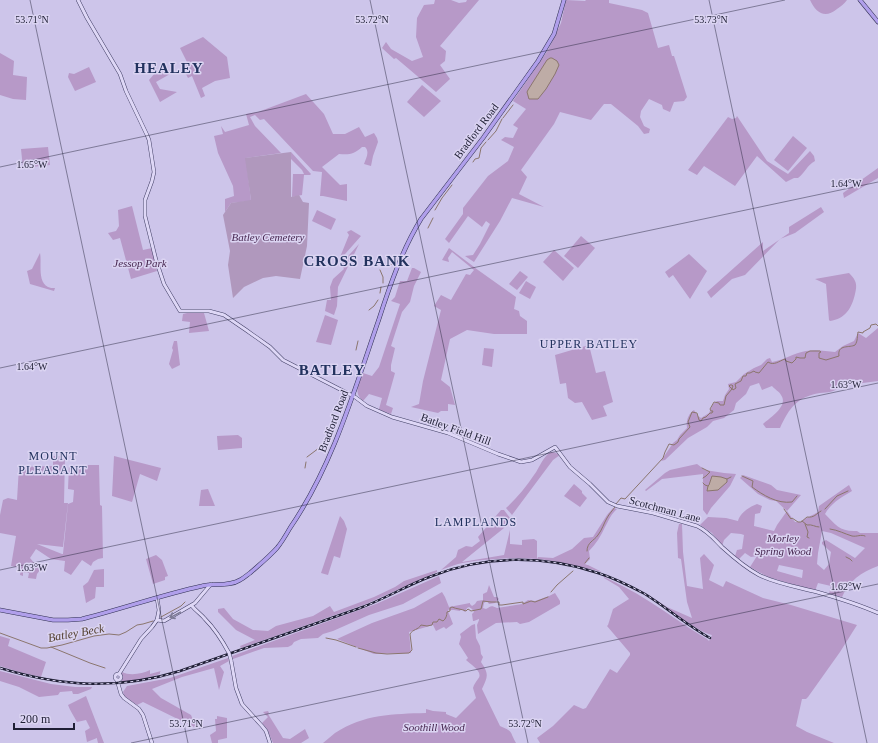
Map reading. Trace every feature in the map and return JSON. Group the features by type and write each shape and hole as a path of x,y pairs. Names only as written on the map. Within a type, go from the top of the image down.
{"main road":[{"name":"Batley Field Hill","path":"78,0 120,74 126,91 149,140 154,176 145,200 145,216 161,276 180,311 209,311 224,316 263,342 283,360 352,396 363,404 392,417 448,433 521,462 532,460 555,447"},
{"name":"Bradford Road","path":"0,610 53,620 86,618 192,588 211,584 230,584 240,580 270,555 297,518 317,483 337,438 386,298 413,233 428,209 483,138 538,61 554,34 564,0"},
{"path":"860,0 878,22"},
{"name":"Scotchman Lane","path":"555,447 570,467 608,502 617,506 653,513 697,526 711,534 722,547 736,559 760,575 789,585 842,599 878,613"},
{"path":"550,450 556,451 560,454"},
{"path":"317,483 318,470"},
{"path":"157,620 164,620 192,606 211,584"},
{"path":"152,743 143,715 139,709 124,698 120,690 118,680 115,676 119,674 141,639 155,624 159,610 157,598"},
{"path":"192,606 214,628 229,653 236,688 242,704 266,730 270,743"}],"green space":[{"path":"435,0 451,0 459,3 466,2 467,0 479,0 440,46 446,51 445,61 440,65 450,79 436,92 382,48 386,42 391,49 412,61 423,57 416,37 417,18 424,5 434,4"},
{"path":"566,0 609,0 609,3 642,10 648,13 658,48 669,45 687,97 684,101 674,102 670,112 663,109 662,105 649,99 641,111 640,117 644,126 650,129 649,133 644,134 638,126 611,104 604,104 591,120 560,112 554,124 521,170 527,177 519,194 544,207 512,198 500,221 474,262 465,256 473,255 490,224 486,221 482,227 468,216 449,243 445,239 463,214 463,208 488,176 508,161 514,147 501,140 505,137 513,138 518,128 513,125 526,109 513,101 548,50 561,23"},
{"path":"810,0 847,0 833,12 825,14 818,11 812,5"},
{"path":"203,37 227,57 230,78 215,81 202,88 205,96 201,98 192,76 188,78 183,68 188,64 180,48"},
{"path":"0,53 14,61 13,75 27,77 26,100 13,99 0,95"},
{"path":"167,66 170,74 156,82 160,89 177,92 160,102 149,80 155,73"},
{"path":"89,67 96,82 75,91 68,77 69,73 74,74"},
{"path":"422,85 441,101 424,117 407,102"},
{"path":"306,94 324,114 333,134 345,134 359,127 365,137 374,133 377,138 378,142 371,166 364,164 367,151 365,147 362,147 352,154 339,154 322,167 340,185 347,184 347,201 320,196 322,172 313,171 264,119 260,120 255,115 250,117 255,126 281,153 246,158 251,201 231,203 225,212 225,199 234,196 233,186 218,153 214,136 223,134 221,126 225,132 249,125 246,114 258,112"},
{"path":"737,116 767,161 788,174 810,151 814,156 815,161 798,178 794,178 786,182 757,156 735,186 704,166 697,175 688,170 728,117 732,119 736,118"},
{"path":"793,136 807,148 788,171 774,160"},
{"path":"48,147 50,165 23,168 21,149"},
{"path":"291,152 311,174 304,175 302,195 292,197 293,174 304,174 291,159"},
{"name":"Batley Cemetery","path":"291,152 291,197 299,195 303,202 309,203 307,246 300,279 276,276 263,278 244,287 233,298 228,265 230,251 223,215 231,203 251,200 245,158"},
{"path":"878,168 878,178 844,198 843,193"},
{"name":"Jessop Park","path":"132,206 143,250 152,248 157,271 131,279 120,238 113,240 108,233 116,231 119,226 118,210"},
{"path":"821,207 824,212 795,233 781,239 789,233 789,227"},
{"path":"317,210 336,219 331,230 312,221"},
{"path":"351,230 361,236 338,262 349,235 347,232"},
{"path":"581,236 595,248 578,268 564,256"},
{"path":"779,240 745,275 732,279 711,298 707,292 763,242 763,251"},
{"path":"359,244 338,287 337,306 334,315 325,311 327,300 331,300 330,287 333,279 344,269 341,264"},
{"path":"449,248 516,297 514,309 519,311 520,316 527,321 527,334 494,334 467,330 450,339 441,380 450,387 455,405 448,404 448,411 441,411 438,413 411,407 419,404 423,381 441,310 434,306 441,295 451,300 466,274 470,275 474,270 452,252 448,258 449,262 442,260"},
{"path":"554,250 574,268 563,281 543,262"},
{"path":"40,253 42,281 48,287 55,288 54,291 30,284 27,271 32,269"},
{"path":"689,254 707,271 690,299 673,275 669,278 665,272"},
{"path":"412,268 421,272 414,286 410,302 402,312 391,346 395,348 391,371 395,373 386,405 393,408 391,414 379,409 382,398 369,394 363,401 358,394 358,388 363,373 372,376 379,367 400,304 391,301 395,297 400,281 407,281"},
{"path":"520,271 528,277 517,290 509,284"},
{"path":"849,273 856,283 852,304 844,315 830,321 826,284 815,279"},
{"path":"526,281 536,287 530,299 519,293"},
{"path":"204,313 209,331 189,333 190,322 182,321 183,314"},
{"path":"325,315 338,320 331,345 316,342"},
{"path":"878,328 878,381 840,386 833,391 805,397 795,404 780,428 766,428 763,424 781,407 783,399 780,394 772,386 762,390 759,383 750,386 746,394 736,403 734,410 724,418 713,421 707,427 688,438 665,460 661,461 673,443 687,428 688,418 694,410 701,418 709,413 713,404 717,401 723,401 729,389 728,384 736,382 744,374 761,365 767,359 770,358 772,362 810,350 835,352 854,341 858,333 866,338"},
{"path":"174,341 177,341 180,365 172,369 169,364"},
{"path":"589,345 596,373 605,371 613,402 603,406 607,416 592,420 582,402 575,403 568,398 566,383 560,384 555,355"},
{"path":"484,348 494,349 492,367 482,365"},
{"path":"238,435 242,438 242,448 218,450 217,436"},
{"path":"551,452 560,455 553,460 512,515 506,508 525,488 544,459"},
{"path":"53,456 65,456 64,503 68,503 63,547 37,544 63,554 68,504 73,502 74,490 68,489 69,465 83,466 83,474 84,465 99,465 100,505 102,506 103,558 93,562 91,566 82,560 71,575 64,571 65,561 51,559 36,549 30,558 40,570 36,579 28,578 29,573 23,572 23,576 20,575 21,568 11,566 16,536 0,533 0,515 3,500 8,498 17,500 19,467 53,466"},
{"path":"114,456 161,468 157,481 140,474 132,502 112,496"},
{"path":"697,464 705,470 736,474 730,486 711,508 707,515 703,510 703,474 662,479 646,491 645,490 670,470"},
{"path":"743,475 771,485 777,490 801,495 787,511 776,501 770,500 758,494 740,478"},
{"path":"574,484 587,498 580,507 564,496"},
{"name":"Morley Spring Wood","path":"849,485 852,491 834,503 825,514 842,529 857,531 860,533 878,533 878,566 866,571 856,578 848,586 842,597 829,594 831,586 818,583 815,591 768,577 750,567 757,556 751,557 745,553 739,559 735,556 737,550 742,549 744,535 731,533 724,540 722,546 712,533 700,525 708,517 726,518 738,521 745,511 757,504 762,506 760,513 755,514 754,526 774,531 787,511 795,522 801,522 818,512 819,506","holes":["822,531 831,533 865,548 855,558 826,540 822,542 822,544 831,552 829,564 824,570 817,564","779,565 803,570 802,578 777,571"]},
{"path":"208,489 215,506 199,506 201,490"},
{"path":"613,508 617,509 610,517 594,546 589,551 590,559 585,564 602,572 537,559 538,557 553,558 572,549 584,538 593,537"},
{"path":"501,510 504,510 510,518 504,528 462,562 504,555 510,530 510,544 522,545 522,540 534,539 537,541 537,559 508,558 477,561 458,564 441,570 456,557 458,550 466,546 472,547 480,541 478,537"},
{"path":"340,516 347,529 340,558 334,556 328,575 321,573"},
{"path":"679,524 682,524 683,552 687,586 703,589 700,558 704,554 714,565 709,580 723,587 726,581 763,598 857,625 808,697 806,699 802,699 796,726 834,743 540,743 537,738 553,726 574,705 583,709 586,708 610,669 617,673 630,655 630,653 607,626 613,609 629,599 619,587 604,577 662,609 709,641 712,635 689,624 647,594 667,607 692,618 687,602 681,559 678,558 677,533"},
{"path":"156,555 162,560 168,576 165,577 165,580 153,584 146,559"},
{"path":"104,569 104,587 96,587 95,598 86,603 83,586 88,582 94,570"},
{"path":"437,570 437,572 366,604 241,648 240,646 255,640 236,630 218,612 218,609 224,608 233,619 253,630 268,631 276,626 313,616 330,606 334,612 374,597 404,581"},
{"path":"439,576 441,583 403,604 369,615 323,634 318,638 301,639 288,647 264,648 233,659 232,656 376,604"},
{"path":"489,585 494,597 499,599 495,603 489,604 487,601 484,603 483,608 486,609 491,606 497,608 522,604 528,600 535,601 555,593 560,601 560,604 529,622 520,624 517,622 496,623 478,634 477,625 479,619 473,621 472,614 474,612 472,609 469,607 465,612 461,609 460,611 449,609 448,611 453,624 446,629 444,627 436,631 433,625 409,632 411,653 374,654 337,639 372,623 414,608 442,592 449,607 470,603 472,606 477,601 483,600 483,594 487,592"},
{"name":"Soothill Wood","path":"475,624 476,638 483,657 481,662 487,675 482,689 500,726 512,734 516,743 323,743 335,733 346,727 357,722 379,716 426,713 426,709 446,712 446,714 456,718 476,698 473,688 479,674 478,671 466,660 468,658 459,644 461,637 460,634"},
{"path":"0,636 10,639 8,646 46,662 41,677 0,666"},
{"path":"228,658 229,661 220,666 224,672 219,690 214,668 182,677 152,689 161,698 191,715 196,728 143,702 137,705 125,697 123,692 127,686 170,678"},
{"path":"150,670 150,674 161,671 160,674 139,680 122,682 122,672 136,674"},
{"path":"0,671 51,684 75,687 92,687 91,689 78,694 73,694 72,691 60,692 58,695 39,697 19,687 0,681"},
{"path":"86,696 104,743 98,743 97,738 87,742 85,731 90,728 86,720 77,722 68,705"},
{"path":"268,711 268,714 283,738 290,739 305,729 309,738 301,743 273,743 267,729 262,723 268,717 263,712"},
{"path":"217,716 227,718 227,738 218,740 218,743 212,743 210,735 216,731 215,719 217,719"}],"shaded area":[{"path":"550,58 557,61 559,65 555,74 538,99 529,99 527,92 528,90 547,60"},
{"path":"712,476 727,479 727,482 718,490 707,491"}],"waterway":[{"path":"503,118 513,105"},
{"path":"488,140 496,131 502,119"},
{"path":"473,162 475,159 479,158 481,148 486,142"},
{"path":"435,210 452,185"},
{"path":"428,228 433,218"},
{"path":"388,265 391,265 395,261"},
{"path":"380,270 383,277 383,283"},
{"path":"380,293 381,287"},
{"path":"369,310 378,300"},
{"path":"616,504 621,498 625,499 663,458 669,444 674,445 678,442 690,427 688,422 692,412 697,413 699,420 701,421 703,418 712,413 713,411 710,409 714,402 724,405 726,396 732,389 729,386 732,385 733,390 736,388 735,384 741,381 743,376 746,376 747,373 754,371 759,373 768,362 774,363 785,359 786,361 792,363 796,357 805,358 806,353 810,351 820,351 819,358 826,360 839,356 839,352 842,348 855,345 858,332 863,333 870,328 871,325 876,324 878,326"},
{"path":"356,350 358,341"},
{"path":"307,457 331,439"},
{"path":"305,468 306,462"},
{"path":"702,468 710,472 703,478"},
{"path":"742,476 753,481 752,487 766,496 781,502 792,502 797,496"},
{"path":"727,479 731,477"},
{"path":"703,483 708,486"},
{"path":"825,509 837,496 848,491"},
{"path":"587,551 588,546 599,533 615,507"},
{"path":"784,509 791,519 792,518 798,522 801,522 807,517 813,516 821,511"},
{"path":"802,521 807,525 819,527"},
{"path":"805,524 808,532 807,537 809,538"},
{"path":"830,529 852,536 865,536"},
{"path":"846,557 852,561"},
{"path":"585,563 589,558"},
{"path":"551,592 573,571"},
{"path":"358,648 376,653 409,653 412,650 411,632 421,625 432,625 433,622 437,622 439,619 443,621 447,612 450,611 450,608 452,607 466,611 468,609 471,611 481,609 483,601 499,602 499,605 523,602 523,604 531,601 535,602 548,597"},
{"name":"Batley Beck","path":"161,617 181,606 185,602"},
{"name":"Batley Beck","path":"0,633 41,648 47,648 94,636 109,634 119,635 137,625 153,621"},
{"path":"326,638 356,647"},
{"path":"51,647 105,668"}],"railway":[{"path":"0,668 46,679 90,684 134,681 157,677 180,671 360,608 452,569 473,564 515,560 557,563 578,567 610,577 645,594 693,628 710,638"}],"district":[{"name":"HEALEY","path":"169,68"},
{"name":"CROSS BANK","path":"357,261"},
{"name":"UPPER BATLEY","path":"589,344"},
{"name":"BATLEY","path":"332,370"},
{"name":"MOUNT PLEASANT","path":"53,463"},
{"name":"LAMPLANDS","path":"476,522"}]}
